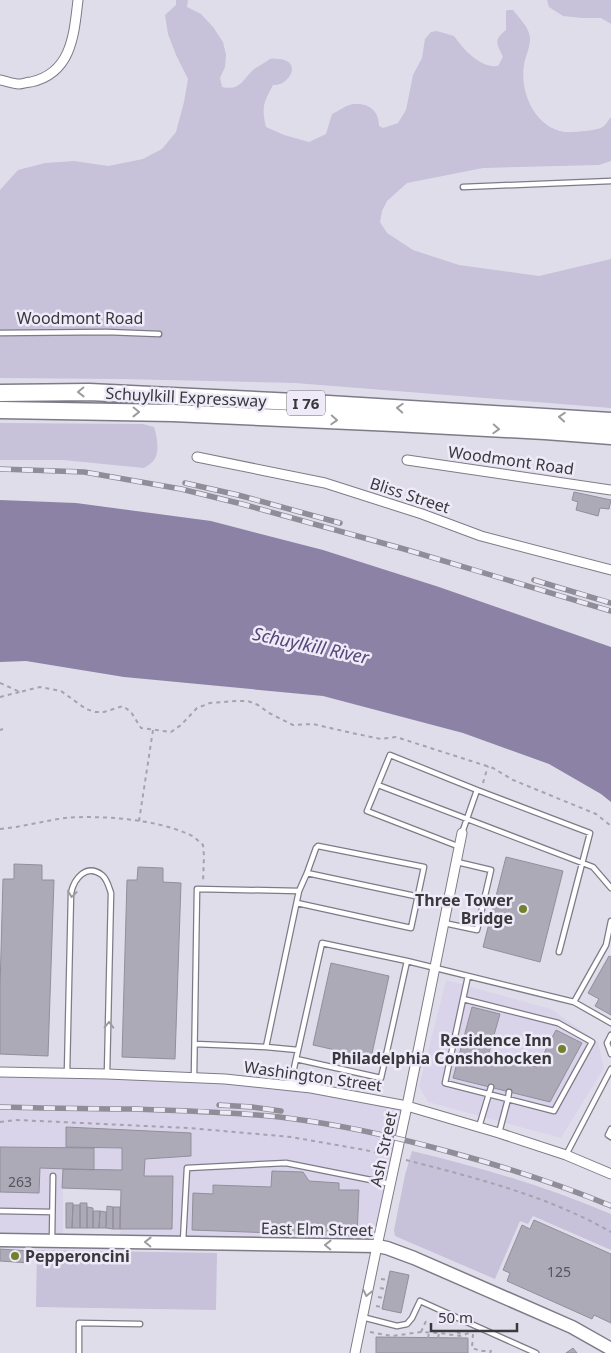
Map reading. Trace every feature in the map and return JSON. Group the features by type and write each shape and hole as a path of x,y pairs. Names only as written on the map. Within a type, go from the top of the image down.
{"highway":[{"name":"Schuylkill Expressway","path":"0,393 89,392 611,421"},
{"name":"Schuylkill Expressway","path":"0,410 173,413 394,423 611,436"}],"main road":[{"name":"East Elm Street","path":"0,1240 377,1246 414,1258 563,1323 611,1349"}],"street":[{"path":"0,80 20,84 42,80 58,68 68,54 74,32 78,0"},
{"name":"Bliss Street","path":"197,457 325,484 436,519 481,536 611,570"},
{"name":"Woodmont Road","path":"407,460 611,490"},
{"name":"Ash Street","path":"355,1353 408,1106 462,833"},
{"name":"Washington Street","path":"0,1072 194,1077 311,1088 408,1106 566,1155 611,1174"}],"lane":[{"path":"464,187 611,181"},
{"name":"Woodmont Road","path":"0,333 107,332 159,334"},
{"path":"460,847 367,811 390,755 590,832 559,952"},
{"path":"378,785 592,867 611,888"},
{"path":"462,833 477,790"},
{"path":"266,1047 299,891 308,874 316,848 318,846 424,867 411,928 297,903"},
{"path":"444,923 477,930 491,870 457,862"},
{"path":"67,1073 71,893 76,879 83,873 94,871 103,876 111,893 108,1074"},
{"path":"308,874 448,903"},
{"path":"194,1077 197,889 299,891"},
{"path":"574,1002 606,945 611,921"},
{"path":"290,1086 322,943 407,961 574,1002 611,1022"},
{"path":"296,1059 381,1078 407,961"},
{"path":"463,999 558,1023 592,1042 554,1111 446,1084 463,999 468,976"},
{"path":"611,1035 606,1043 611,1054"},
{"path":"195,1044 298,1050"},
{"path":"566,1155 611,1070"},
{"path":"479,1127 491,1088"},
{"path":"499,1133 509,1092"},
{"path":"611,1129 608,1135 611,1137"},
{"path":"183,1242 187,1168 286,1164 391,1184"},
{"path":"52,1240 53,1176"},
{"path":"0,1211 52,1212"},
{"path":"362,1317 398,1326 407,1324 420,1301 536,1353"},
{"path":"79,1353 80,1323 140,1324"}],"path":[{"path":"0,683 20,692"},
{"path":"0,697 40,688 61,691 95,712 104,712 123,706 130,712 141,728 171,732 197,708 210,702 248,701 293,725 313,724 381,739 396,737 488,766 513,780 596,814 611,826"},
{"path":"139,821 153,730"},
{"path":"485,775 488,766"},
{"path":"0,829 17,828 67,818 109,818 166,826 196,838 203,845 202,889"},
{"path":"0,1122 17,1120 189,1128 291,1137 365,1150 464,1175 517,1191 558,1207 611,1232"},
{"path":"382,1279 388,1280"},
{"path":"380,1288 386,1289"},
{"path":"378,1297 384,1298"},
{"path":"376,1306 382,1307"},
{"path":"421,1332 426,1321"},
{"path":"370,1332 393,1337 421,1332 462,1336 473,1331 472,1348 491,1351 490,1353"},
{"path":"428,1338 429,1332"},
{"path":"457,1332 462,1336"},
{"path":"416,1333 416,1338"},
{"path":"438,1338 439,1333"}],"shaded area":[{"path":"176,0 188,0 187,7 201,14 223,42 226,55 225,67 220,78 222,87 228,88 241,84 254,69 270,59 286,60 290,64 292,68 289,77 279,84 273,85 266,100 264,114 266,127 284,135 309,142 326,134 332,114 352,104 365,105 373,109 379,121 379,126 383,128 398,123 406,110 413,75 422,58 425,39 431,32 437,31 454,36 473,57 485,64 498,66 503,57 497,42 506,30 506,11 513,10 524,23 530,35 523,77 528,101 534,111 541,120 551,127 562,131 574,132 598,129 604,126 611,117 611,161 599,165 483,168 407,183 387,201 382,211 380,222 387,233 413,250 459,265 539,276 611,259 611,408 295,383 0,378 0,190 18,170 45,163 74,161 108,166 143,159 162,149 176,132 188,79 168,34 165,15 176,5"},
{"path":"547,0 611,0 611,24 601,18 563,16 549,7"},
{"path":"0,423 143,424 154,427 157,439 157,453 153,461 144,468 63,460 0,460"},
{"path":"446,980 551,1009 598,1042 604,1068 561,1138 428,1102 419,1087"},
{"path":"0,1072 225,1079 407,1106 377,1246 120,1241 121,1190 63,1188 63,1240 0,1240"},
{"path":"412,1151 513,1178 611,1214 611,1250 533,1216 528,1224 520,1221 495,1279 395,1236 394,1230 405,1175"},
{"path":"37,1250 217,1253 216,1310 36,1307"}],"water":[{"name":"Schuylkill River","path":"0,500 76,503 211,521 323,550 439,587 611,647 611,802 601,794 549,764 463,733 323,696 124,677 26,661 0,662"}],"building":[{"path":"574,492 611,500 609,509 600,508 598,516 576,510 578,502 572,500"},
{"name":"Three Tower Bridge","path":"506,857 563,871 540,962 483,947"},
{"path":"14,864 42,865 42,880 54,880 48,1056 0,1054 3,879 14,879"},
{"path":"138,867 163,868 163,882 181,883 175,1059 122,1057 127,880 137,880"},
{"path":"609,956 611,957 611,1015 595,1006 599,999 588,993"},
{"path":"331,963 389,976 371,1058 313,1045"},
{"name":"Residence Inn Philadelphia Conshohocken","path":"472,1007 500,1014 488,1056 537,1067 556,1030 582,1043 550,1102 453,1078"},
{"path":"66,1127 191,1133 191,1156 145,1159 144,1176 173,1176 172,1229 120,1229 121,1190 62,1188 63,1169 122,1170 122,1148 66,1147"},
{"path":"0,1147 94,1148 94,1170 40,1168 39,1193 0,1192"},
{"path":"272,1171 303,1172 309,1181 339,1183 339,1190 359,1190 357,1236 192,1230 193,1193 213,1194 213,1185 271,1187"},
{"path":"66,1203 73,1203 72,1228 66,1228"},
{"path":"80,1203 87,1203 87,1228 80,1228"},
{"path":"73,1205 80,1205 80,1228 72,1228"},
{"path":"107,1206 113,1207 113,1229 106,1228"},
{"path":"87,1207 93,1208 93,1228 87,1228"},
{"path":"113,1207 120,1207 120,1229 113,1229"},
{"path":"93,1211 100,1211 99,1228 93,1228"},
{"path":"100,1211 106,1212 106,1228 99,1228"},
{"path":"534,1220 611,1254 611,1323 594,1315 592,1319 507,1281 510,1273 503,1270 522,1225 530,1229"},
{"name":"Pepperoncini","path":"0,1249 29,1251 29,1263 0,1261"},
{"path":"390,1271 409,1275 401,1313 382,1309"},
{"path":"376,1337 468,1338 468,1353 376,1353"},
{"path":"573,1348 577,1353 566,1353"}],"railway":[{"path":"0,469 84,472 181,489 404,549 611,611"},
{"path":"185,483 238,495 340,523"},
{"path":"534,580 611,603"},
{"path":"219,1105 281,1111"},
{"path":"0,1107 212,1112 268,1116 328,1124 389,1136 471,1158 552,1183 611,1206"}],"place":[{"name":"Three Tower Bridge","path":"523,909"},
{"name":"Residence Inn Philadelphia Conshohocken","path":"562,1049"},
{"name":"Pepperoncini","path":"15,1256"}]}
